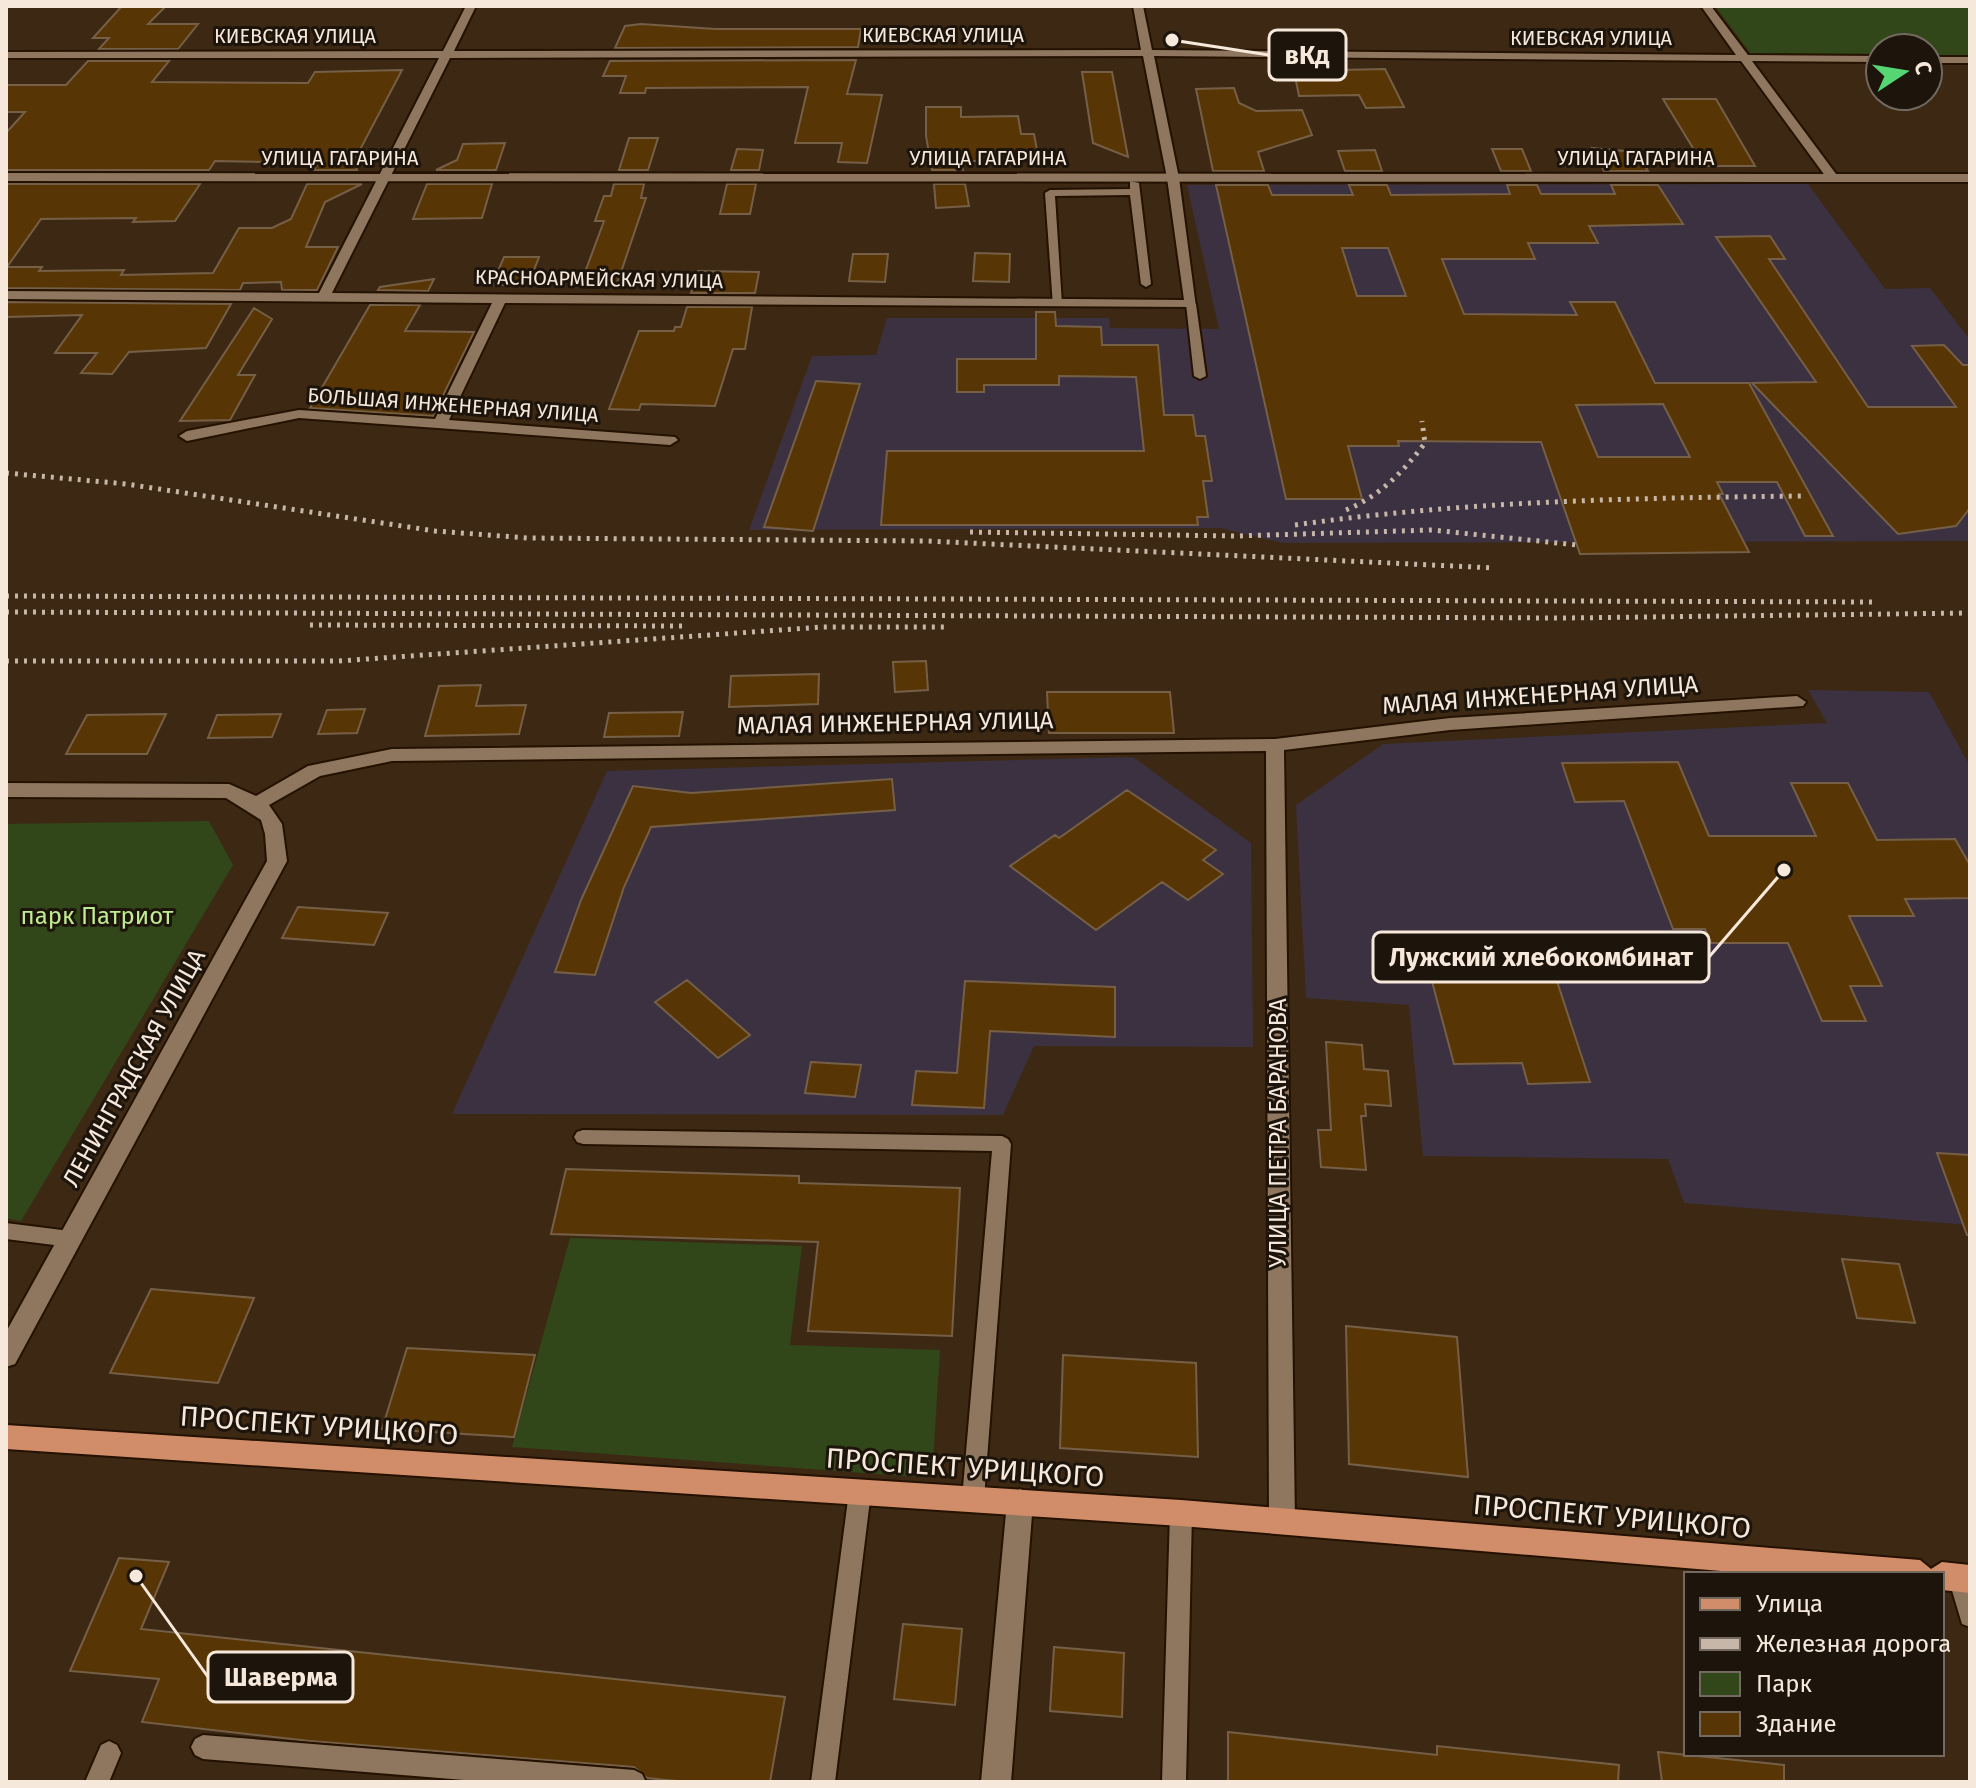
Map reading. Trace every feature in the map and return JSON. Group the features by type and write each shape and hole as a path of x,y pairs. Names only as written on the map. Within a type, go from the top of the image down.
{"main road":[{"name":"ПРОСПЕКТ УРИЦКОГО","path":"6,1437 1181,1513 1896,1572"}],"street":[{"path":"324,296 471,6"},
{"path":"1138,6 1173,178 1191,304"},
{"path":"1706,6 1833,178"},
{"name":"КИЕВСКАЯ УЛИЦА","path":"6,55 1147,53 1864,59"},
{"path":"1944,60 1970,60"},
{"name":"УЛИЦА ГАГАРИНА","path":"6,177 1970,178"},
{"name":"КРАСНОАРМЕЙСКАЯ УЛИЦА","path":"6,295 1191,304"},
{"path":"440,424 501,298"},
{"name":"БОЛЬШАЯ ИНЖЕНЕРНАЯ УЛИЦА","path":"187,436 299,414 670,440"},
{"name":"МАЛАЯ ИНЖЕНЕРНАЯ УЛИЦА","path":"257,804 315,771 392,755 1275,745 1450,724 1797,702"},
{"name":"УЛИЦА ПЕТРА БАРАНОВА","path":"1275,745 1282,1521"},
{"path":"6,790 194,788 229,791 257,804"},
{"name":"ЛЕНИНГРАДСКАЯ УЛИЦА","path":"6,1356 277,861 277,829 257,804"},
{"path":"996,1782 1020,1502"}],"lane":[{"path":"1134,178 1146,284"},
{"path":"1057,304 1050,193 1135,192"},
{"path":"1191,304 1200,376"},
{"path":"583,1137 1002,1144 973,1499"},
{"path":"6,1231 70,1239"},
{"path":"823,1782 860,1492"},
{"path":"1174,1782 1181,1513"},
{"path":"1957,1577 1970,1616"},
{"path":"203,1747 634,1782"},
{"path":"97,1782 109,1753"}],"shaded area":[{"path":"1808,184 1885,289 1930,288 1970,340 1970,541 1283,543 1220,528 749,530 812,356 876,355 887,318 1109,318 1110,328 1219,329 1187,185"},
{"path":"1808,690 1929,692 1970,766 1970,1225 1684,1203 1668,1159 1423,1156 1409,1005 1306,998 1296,805 1383,744 1827,723"},
{"path":"1133,757 1251,843 1253,1047 1034,1046 1003,1115 452,1114 607,771"}],"green space":[{"path":"1715,6 1970,6 1970,55 1944,55 1944,32 1864,32 1864,54 1751,54"},
{"name":"парк Патриот","path":"209,821 233,865 21,1221 6,1218 6,824"},
{"path":"570,1238 802,1246 790,1345 940,1350 932,1478 512,1447"}],"building":[{"path":"122,6 166,6 148,24 198,24 178,49 99,49 109,38 93,38"},
{"path":"641,24 715,29 861,29 858,47 615,48 625,26"},
{"path":"856,60 847,94 882,95 867,163 838,162 842,143 795,143 808,87 646,88 645,93 620,93 626,76 603,76 610,61"},
{"path":"88,61 169,61 152,82 308,83 315,72 402,70 354,161 357,170 314,170 318,163 215,161 209,170 6,170 6,133 25,112 6,112 6,85 66,85"},
{"path":"1385,69 1404,107 1366,108 1359,95 1299,96 1294,71"},
{"path":"1082,72 1112,72 1128,157 1093,143"},
{"path":"1234,88 1239,103 1256,111 1302,110 1312,135 1258,152 1264,171 1213,171 1196,89"},
{"path":"1663,99 1716,99 1755,166 1704,166"},
{"path":"926,107 961,107 961,117 1018,116 1021,134 1034,134 1039,161 961,161 963,170 932,170 926,136"},
{"path":"629,138 658,138 648,170 619,170"},
{"path":"505,143 496,170 436,170 457,160 463,144"},
{"path":"1592,148 1636,152 1648,171 1604,171"},
{"path":"737,149 763,150 759,170 731,170"},
{"path":"1492,149 1522,149 1531,171 1501,171"},
{"path":"1375,150 1382,171 1345,171 1338,151"},
{"path":"6,184 200,184 175,221 133,222 136,218 41,219 7,267 42,267 39,271 124,270 121,275 213,273 239,228 272,228 291,219 307,184 362,184 325,202 306,247 338,247 317,290 282,290 281,282 243,283 240,290 6,288"},
{"path":"427,184 492,184 482,218 413,219"},
{"path":"614,184 644,184 641,198 646,198 617,284 581,283 604,221 595,221 604,196 611,196"},
{"path":"727,184 756,184 750,214 720,214"},
{"path":"934,184 965,184 969,206 936,208"},
{"path":"1216,185 1268,185 1272,195 1353,195 1349,185 1387,185 1391,195 1510,194 1507,185 1537,185 1541,194 1615,194 1611,185 1658,185 1683,224 1589,226 1598,243 1528,243 1535,259 1442,259 1464,314 1577,315 1570,302 1615,302 1655,383 1749,383 1833,536 1805,536 1777,482 1717,482 1723,494 1719,494 1749,552 1580,554 1541,442 1398,441 1399,446 1348,446 1362,499 1286,499","holes":["1342,248 1388,248 1406,296 1357,296","1663,404 1690,457 1598,457 1576,405"]},
{"path":"1770,236 1785,259 1769,259 1868,407 1956,407 1912,346 1944,345 1963,365 1970,365 1970,508 1956,526 1898,534 1752,383 1816,382 1716,237"},
{"path":"975,253 1010,254 1009,282 973,281"},
{"path":"853,254 888,254 885,282 849,281"},
{"path":"504,257 539,257 528,285 492,285"},
{"path":"698,271 759,272 755,293 691,293"},
{"path":"434,279 428,291 378,290 380,287"},
{"path":"6,302 231,304 206,348 129,352 112,374 81,373 97,353 55,353 82,315 6,317"},
{"path":"370,305 420,305 405,331 474,332 433,416 310,408"},
{"path":"687,307 752,307 745,349 733,349 715,406 641,404 639,410 609,409 639,331 674,331 675,327 681,327"},
{"path":"254,308 272,319 238,375 255,375 230,420 180,421"},
{"path":"1036,312 1055,312 1056,326 1101,327 1102,345 1158,345 1164,415 1193,415 1196,436 1205,436 1212,481 1203,481 1208,517 1197,517 1198,525 881,525 887,451 1144,451 1136,377 1059,376 1059,385 984,385 984,392 957,392 957,359 1036,359"},
{"path":"816,381 860,384 813,531 764,527"},
{"path":"926,661 928,690 895,692 893,662"},
{"path":"819,674 818,704 729,707 731,676"},
{"path":"481,685 476,706 526,705 519,734 425,736 439,686"},
{"path":"1047,692 1170,692 1174,733 1049,733"},
{"path":"365,709 357,733 318,734 327,710"},
{"path":"683,712 679,736 604,737 609,713"},
{"path":"166,714 147,754 66,754 87,715"},
{"path":"281,714 272,737 208,738 217,715"},
{"path":"1678,762 1709,836 1816,836 1791,783 1848,783 1877,840 1955,839 1970,865 1970,898 1905,899 1914,916 1849,916 1882,986 1850,986 1866,1021 1822,1021 1788,943 1711,943 1705,929 1673,929 1624,801 1575,802 1562,763"},
{"path":"892,779 895,810 651,827 624,887 595,975 555,972 581,900 633,786 691,793"},
{"path":"1127,790 1216,850 1203,860 1223,874 1188,900 1162,882 1096,930 1010,866 1055,835 1059,838"},
{"path":"298,907 388,913 374,945 282,938"},
{"path":"1549,957 1590,1082 1528,1084 1522,1063 1454,1064 1426,959"},
{"path":"687,980 750,1035 718,1058 655,1002"},
{"path":"965,981 1115,987 1115,1037 990,1031 984,1108 912,1105 916,1071 957,1073"},
{"path":"1326,1042 1362,1045 1364,1069 1388,1071 1391,1106 1365,1104 1366,1116 1361,1116 1366,1170 1321,1167 1318,1130 1331,1130"},
{"path":"811,1062 861,1065 855,1097 805,1093"},
{"path":"1937,1153 1970,1155 1970,1234 1967,1235"},
{"path":"566,1169 799,1176 799,1183 960,1188 952,1336 808,1331 818,1242 551,1234"},
{"path":"1842,1259 1899,1264 1915,1323 1857,1318"},
{"path":"151,1289 254,1298 218,1383 110,1373"},
{"path":"1346,1326 1457,1337 1468,1477 1349,1464"},
{"path":"407,1348 535,1355 514,1437 382,1429"},
{"path":"1063,1355 1196,1363 1198,1457 1060,1448"},
{"path":"119,1558 169,1562 141,1629 785,1697 770,1782 686,1782 647,1778 634,1767 310,1741 142,1722 159,1679 70,1671"},
{"path":"903,1624 962,1629 955,1705 894,1699"},
{"path":"1054,1647 1124,1653 1122,1717 1050,1711"},
{"path":"1228,1732 1437,1755 1437,1746 1619,1765 1618,1782 1228,1782"},
{"path":"1658,1752 1784,1765 1784,1782 1662,1782"}],"railway":[{"path":"1346,510 1380,490 1408,464 1425,443 1422,421"},
{"path":"6,473 126,484 435,531 528,538 927,541 1495,568"},
{"path":"1295,525 1485,506 1802,496"},
{"path":"970,532 1236,536 1432,530 1577,545"},
{"path":"6,596 1878,602"},
{"path":"6,612 1564,618 1970,613"},
{"path":"310,625 686,626"},
{"path":"6,661 339,661 823,627 944,627"}],"place":[{"name":"вКд","path":"1172,40"},
{"name":"Лужский хлебокомбинат","path":"1784,870"},
{"name":"Шаверма","path":"136,1576"}]}
